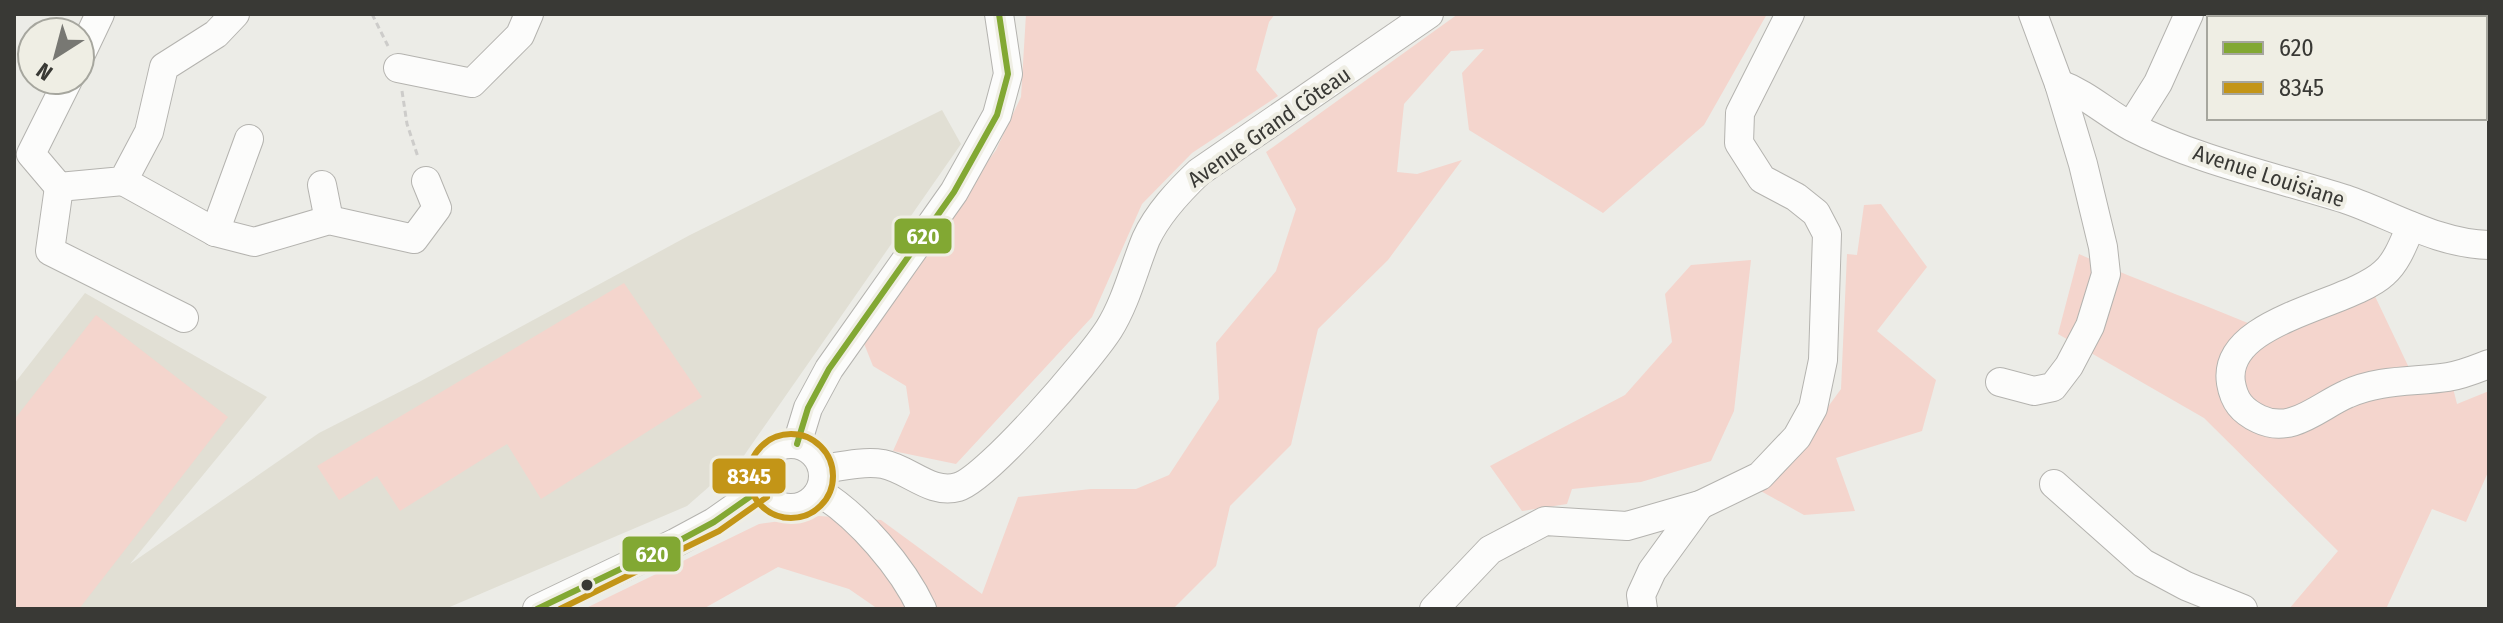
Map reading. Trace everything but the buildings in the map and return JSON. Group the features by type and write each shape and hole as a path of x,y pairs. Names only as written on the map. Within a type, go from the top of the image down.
{"street":[{"path":"123,181 149,132 164,67 216,34 235,14"},
{"path":"398,68 472,83 520,35 529,14"},
{"path":"797,444 808,408 829,369 954,192 997,115 1008,74 999,14"},
{"name":"Avenue Grand Côteau","path":"821,481 885,464 921,482 940,487 955,488 971,482 996,461 1110,328 1148,235 1175,194 1199,172 1429,14"},
{"path":"1434,609 1490,550 1545,521 1627,526 1700,505 1760,476 1797,437 1813,408 1823,360 1827,234 1816,213 1796,197 1762,179 1739,143 1740,113 1790,14"},
{"path":"2000,382 2034,391 2053,387 2069,366 2090,326 2106,274 2103,247 2083,164 2059,84 2033,14"},
{"path":"2131,126 2158,83 2189,14"},
{"name":"Avenue Louisiane","path":"2059,84 2080,91 2131,126 2173,145 2349,201 2411,226 2473,244 2489,245"},
{"path":"60,96 31,154 59,187 50,251 184,318"},
{"path":"215,232 249,139"},
{"path":"59,187 123,181 215,232 254,242 329,220 414,239 437,208 426,181"},
{"path":"322,185 329,220"},
{"path":"2411,226 2386,272 2366,286 2271,325 2240,350 2229,370 2233,394 2244,411 2263,422 2291,424 2348,393 2376,385 2451,377 2489,364"},
{"path":"821,481 811,501 801,507 789,508 768,499 761,489 759,469 762,459 777,446 797,444 813,452 821,481 884,552 914,592 922,609"},
{"path":"2054,484 2143,563 2186,586 2243,609"},
{"path":"537,609 688,536 761,489"},
{"path":"1643,609 1641,595 1652,571 1700,505"}],"path":[{"path":"372,14 398,68 407,124 426,181"}],"shaded area":[{"path":"1026,14 1275,14 1269,22 1256,70 1278,96 1192,153 1142,204 1092,317 956,464 893,451 910,413 906,386 873,366 861,336 996,150 1021,97"},
{"path":"1458,14 1767,14 1704,125 1603,213 1469,130 1462,73 1484,49 1451,51 1404,104 1397,172 1417,174 1462,160 1388,260 1318,329 1291,445 1230,506 1216,566 1173,609 878,609 849,589 778,567 703,609 584,609 759,524 819,516 881,520 982,594 1018,497 1091,489 1136,489 1169,475 1219,399 1216,343 1276,271 1296,209 1266,152"},
{"path":"942,110 961,144 743,457 687,506 445,609 14,609 14,384 85,293 267,397 130,564 319,433 690,235"},
{"path":"1881,204 1927,267 1877,331 1936,380 1922,431 1836,458 1855,511 1804,515 1759,490 1811,430 1841,389 1847,254 1857,255 1864,205"},
{"path":"2079,254 2271,333 2373,292 2420,391 2453,388 2457,404 2489,391 2489,470 2466,522 2432,509 2386,609 2289,609 2338,551 2204,418 2058,334"},
{"path":"1751,260 1734,411 1711,461 1641,482 1572,489 1567,504 1522,511 1490,466 1625,395 1672,342 1665,294 1691,265"},
{"path":"624,283 702,397 541,499 507,444 400,511 377,476 339,500 317,466"},
{"path":"96,315 228,417 79,609 14,609 14,420"}],"transit line":[{"name":"620","path":"797,444 808,408 829,369 954,192 997,115 1008,74 999,14"},
{"name":"8345","path":"791,434 807,437 821,446 830,460 833,476 830,492 821,506 807,515 791,518 775,515 761,506 752,492 749,476 752,460 761,446 775,437 791,434"},
{"name":"620","path":"537,609 675,543 714,522 761,489"},
{"name":"8345","path":"560,609 719,531 767,497"}]}
